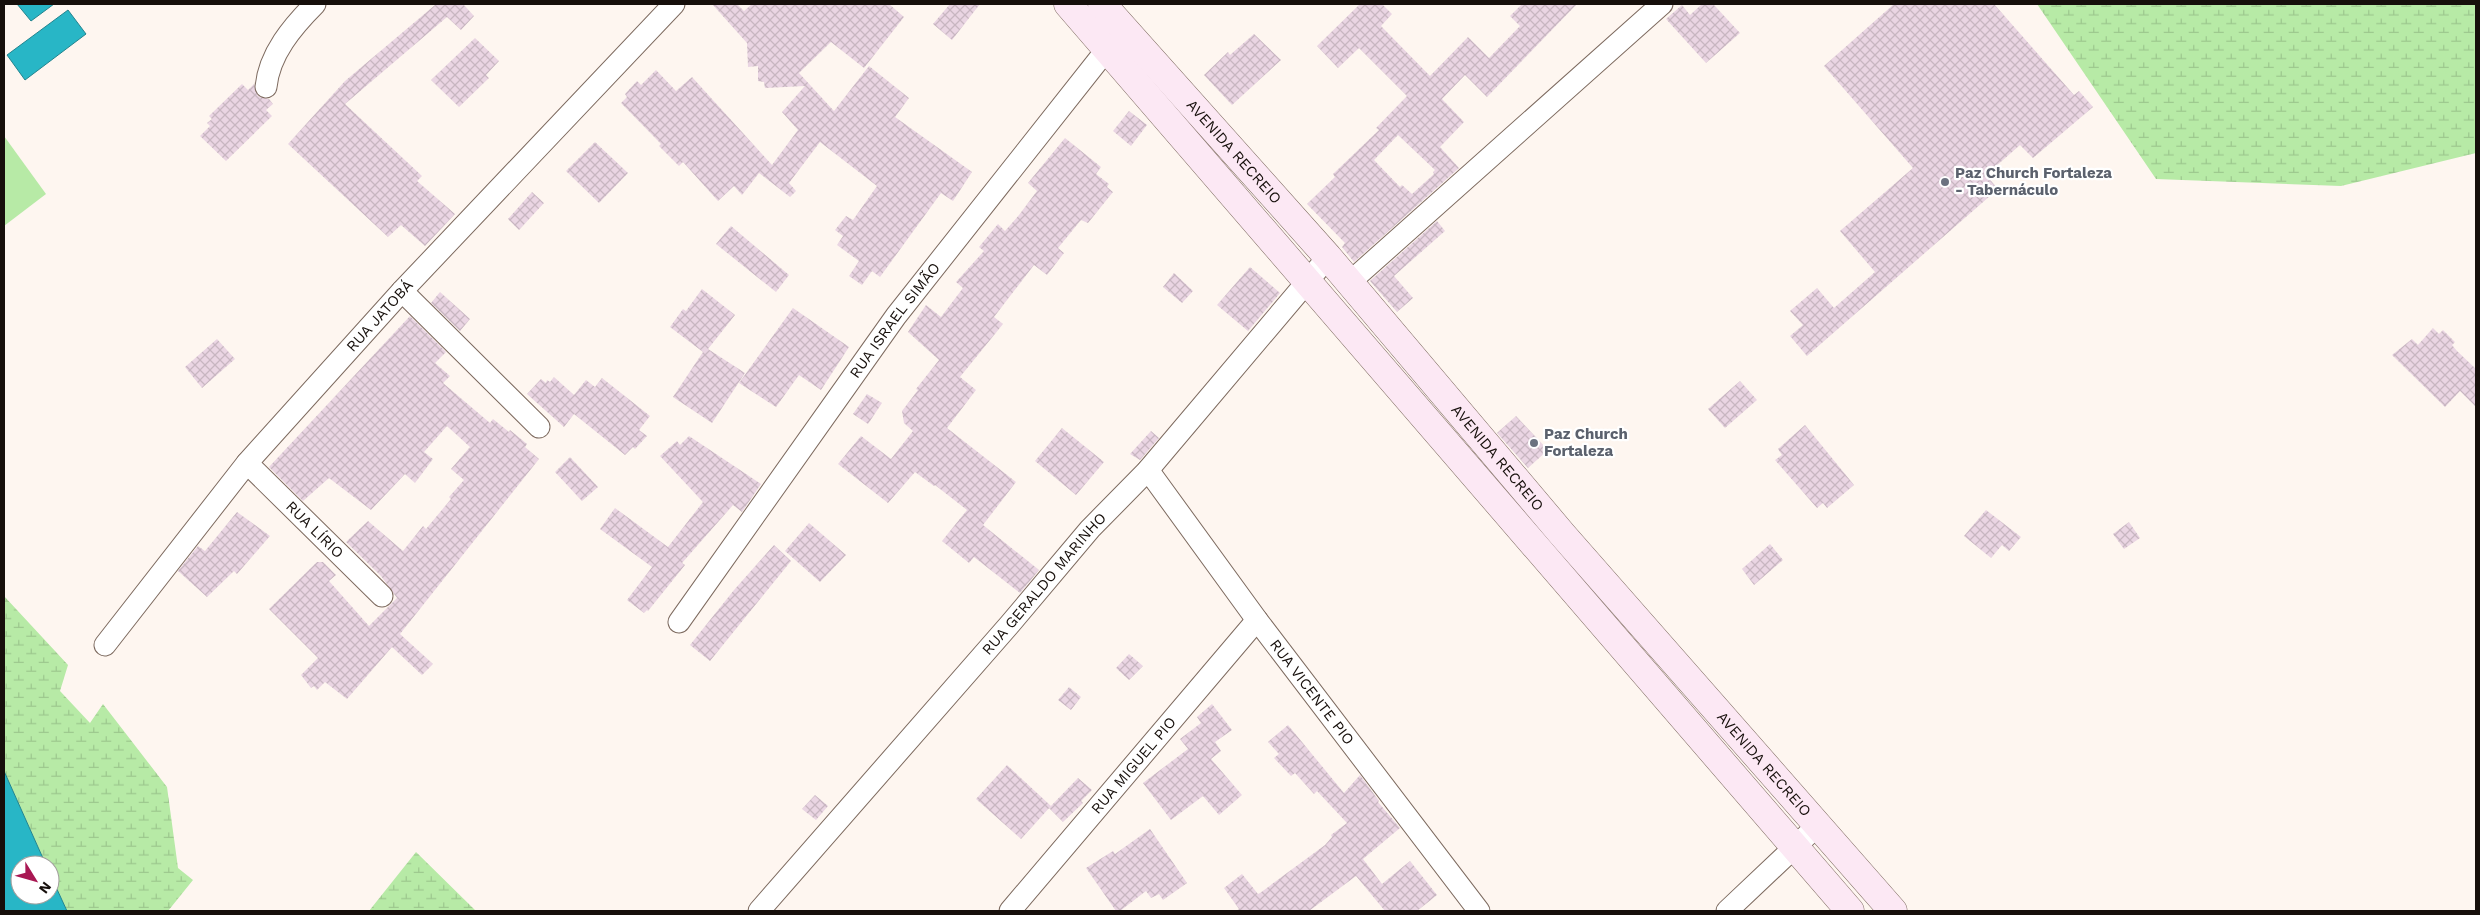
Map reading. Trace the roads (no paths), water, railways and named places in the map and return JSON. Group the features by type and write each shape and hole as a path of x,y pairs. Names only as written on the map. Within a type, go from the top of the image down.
{"main road":[{"name":"AVENIDA RECREIO","path":"1068,4 1116,38 1328,257 1562,534 1893,911"},
{"name":"AVENIDA RECREIO","path":"1102,4 1116,38 1348,329 1850,911"},
{"path":"1540,552 1562,534"}],"street":[{"path":"266,87 267,79 278,50 315,4"},
{"name":"RUA JATOBÁ","path":"105,645 247,463 402,291 674,4"},
{"path":"1350,282 1662,4"},
{"name":"RUA ISRAEL SIMÃO","path":"679,622 896,316 1116,38"},
{"name":"RUA GERALDO MARINHO","path":"759,911 1010,624 1090,529 1148,470 1328,257"},
{"path":"402,291 539,427"},
{"name":"RUA LÍRIO","path":"247,463 382,596"},
{"name":"RUA VICENTE PIO","path":"1148,470 1257,620 1479,911"},
{"name":"RUA MIGUEL PIO","path":"1010,911 1257,620"},
{"path":"1727,911 1818,825"}],"water":[{"path":"17,4 54,4 31,21"},
{"path":"68,10 86,34 25,80 7,55"},
{"path":"4,771 42,855 10,855 10,905 60,905 60,896 67,911 4,911"}],"place":[{"name":"Paz Church Fortaleza - Tabernáculo","path":"1945,182"},
{"name":"Paz Church Fortaleza","path":"1534,443"}]}
